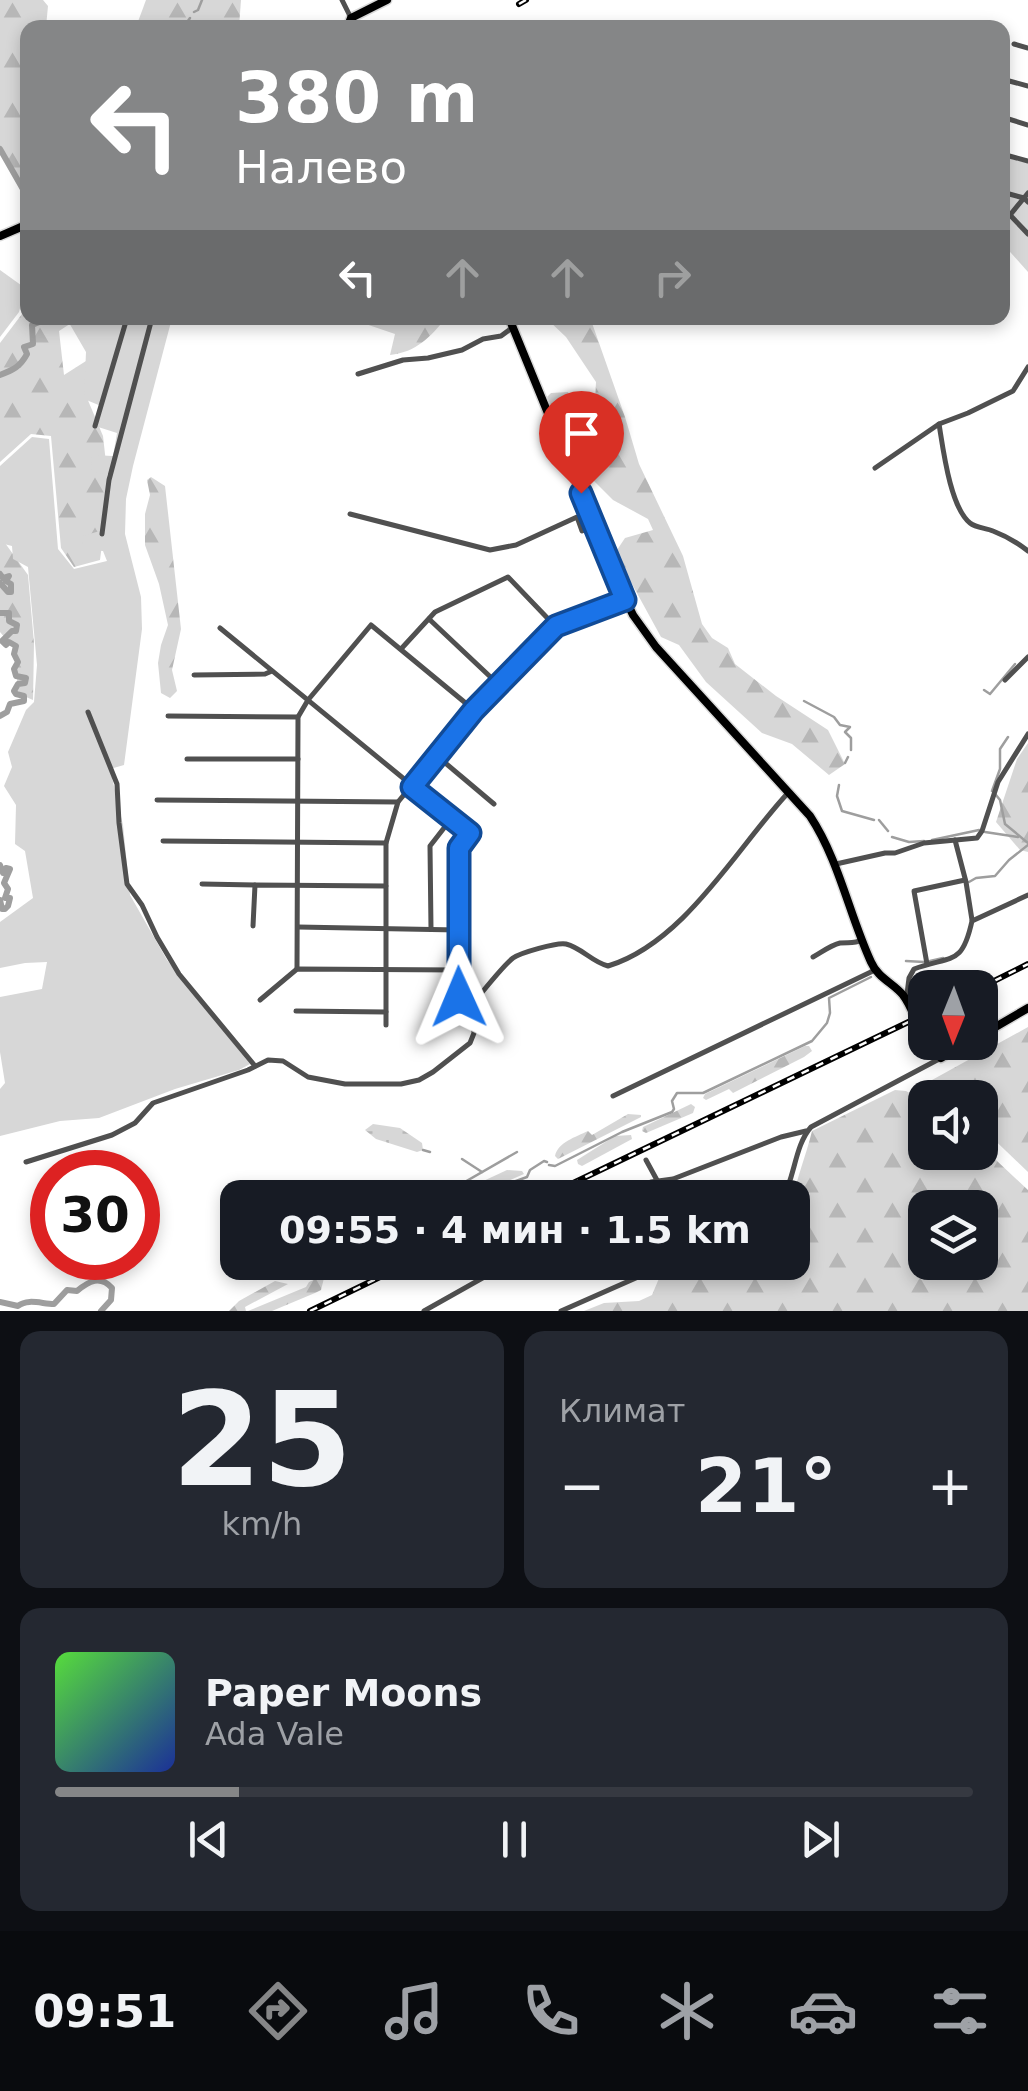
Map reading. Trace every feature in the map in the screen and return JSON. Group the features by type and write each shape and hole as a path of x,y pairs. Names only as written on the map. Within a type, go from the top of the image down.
{"main road":[{"path":"351,18 387,0"},
{"path":"512,325 625,600 656,647 814,822 875,970 904,997 908,1006"},
{"path":"998,1026 1028,1008"}],"street":[{"path":"342,0 351,18"},
{"path":"1014,44 1028,48"},
{"path":"95,426 125,325"},
{"path":"102,534 109,480 150,325"},
{"path":"358,374 403,360 462,350 501,336 509,325"},
{"path":"876,468 939,424 1013,391 1028,368"},
{"path":"939,424 946,470 964,515 972,525 991,530 1028,551"},
{"path":"350,514 490,550 516,545 576,517 582,531 594,526"},
{"path":"401,650 436,612 508,577 556,626"},
{"path":"386,1025 386,843 398,802 474,710 556,626 625,600"},
{"path":"429,620 498,685"},
{"path":"296,970 298,716 308,700 371,625 474,710"},
{"path":"220,628 470,833 459,848 459,997"},
{"path":"1005,680 1028,657"},
{"path":"194,675 272,671"},
{"path":"88,712 117,784 127,884 179,974 255,1066"},
{"path":"168,716 298,716"},
{"path":"834,864 895,853 924,843 973,840 980,836 998,782 1028,734"},
{"path":"437,756 494,804"},
{"path":"188,759 298,759"},
{"path":"26,1162 112,1135 138,1120 153,1103 268,1060 281,1060 308,1077 345,1084 407,1084 425,1077 470,1043 474,1033 471,1006 514,957 564,943 608,966 640,950 697,902 790,792"},
{"path":"156,800 398,802"},
{"path":"431,929 430,846 451,819"},
{"path":"904,997 914,969 952,958 963,952 968,942 972,921 955,840"},
{"path":"163,842 386,843"},
{"path":"927,964 914,891 965,880"},
{"path":"202,884 386,886"},
{"path":"253,926 255,885"},
{"path":"972,921 1028,896"},
{"path":"298,927 458,930"},
{"path":"813,957 836,944 862,940"},
{"path":"260,1000 296,970 458,970"},
{"path":"613,1096 875,970"},
{"path":"296,1011 386,1012"},
{"path":"668,1180 808,1129 936,1060"},
{"path":"792,1180 808,1129"},
{"path":"646,1160 657,1180"},
{"path":"424,1311 478,1280"},
{"path":"562,1311 632,1280"}],"green space":[{"path":"0,0 43,0 48,6 47,20 20,20 20,181 0,148"},
{"path":"146,0 241,0 240,20 139,20"},
{"path":"1010,159 1028,163 1028,272 1010,252"},
{"path":"0,270 20,284 20,308 0,337"},
{"path":"20,317 20,325 68,325 59,331 64,375 86,361 87,398 103,436 109,490 100,560 74,567 61,548 51,436 31,434 0,462 0,343"},
{"path":"70,325 170,325 126,499 125,534 141,597 142,629 124,765 110,769 123,825 130,895 167,960 250,1064 99,1118 60,1121 0,1136 0,1089 5,1083 0,1052 0,997 42,989 47,962 0,968 0,922 33,898 25,851 15,844 16,805 4,786 12,767 8,752 26,710 34,702 37,665 28,567 13,559 12,546 0,543 0,466 32,437 49,439 58,549 74,569 107,561 103,551 83,550 82,536 100,531 111,475 92,472 91,455 113,456 117,433 95,426 101,406 84,399 86,352"},
{"path":"369,325 439,325 415,347 390,355 395,334"},
{"path":"553,325 593,325 639,464 683,556 702,624 712,638 728,648 735,664 828,730 845,764 829,775 792,744 762,733 706,682 679,645 661,637 615,553 625,538 653,530 648,519 613,500 576,463 547,397 568,392 580,416 601,432 595,403 596,382"},
{"path":"151,477 165,486 181,629 172,670 177,691 170,698 161,693 158,663 168,625 145,545 145,514 150,495 147,480"},
{"path":"0,536 28,575 34,643 33,700 17,693 17,652 0,632"},
{"path":"1028,743 1028,852 1020,850 996,822 1017,759"},
{"path":"1028,1027 1028,1172 998,1143 998,1080 932,1080 968,1060 998,1060 998,1044"},
{"path":"805,1046 812,1051 804,1057 733,1093 729,1089 703,1098 705,1094"},
{"path":"895,1090 906,1091 908,1170 998,1170 998,1162 1028,1190 1028,1311 584,1311 604,1303 639,1301 652,1295 658,1280 810,1280 810,1180 798,1180 812,1131"},
{"path":"691,1104 695,1107 693,1113 646,1133 642,1131 643,1127"},
{"path":"628,1114 641,1117 558,1159 555,1156 568,1140 588,1131 592,1135"},
{"path":"373,1124 400,1128 422,1143 423,1150 417,1152 376,1139 365,1130"},
{"path":"631,1135 632,1139 582,1166 578,1164 577,1160 615,1136"},
{"path":"507,1170 524,1174 510,1180 486,1180"},
{"path":"324,1280 321,1290 272,1311 248,1311 306,1287 309,1282"},
{"path":"275,1281 288,1284 245,1307 246,1311 229,1311 239,1301"}],"waterway":[{"path":"194,12 202,0"},
{"path":"0,149 20,184"},
{"path":"0,375 16,368 27,354 24,347 33,344 32,325"},
{"path":"0,574 3,578 9,576 6,581 11,584 11,592 0,583"},
{"path":"0,613 9,613 9,621 17,625 16,631 2,641 16,646 16,676 26,678 14,691 24,696 24,701 10,704 0,716"},
{"path":"984,690 990,694 1015,664"},
{"path":"804,701 834,717 840,725 850,727 845,732 851,738 851,750"},
{"path":"992,791 1000,769 1000,749 1008,737"},
{"path":"845,763 848,757"},
{"path":"839,785 837,796 842,811 874,820"},
{"path":"996,795 1005,824 1028,843"},
{"path":"879,820 888,831"},
{"path":"932,840 979,830"},
{"path":"985,832 1018,837"},
{"path":"892,837 924,841"},
{"path":"969,882 995,876 1028,845"},
{"path":"0,865 3,873 10,869 4,883 8,889 5,898 10,898 5,909 0,900"},
{"path":"930,961 943,958"},
{"path":"906,961 924,962"},
{"path":"549,1165 555,1166 672,1112 677,1093 703,1093 812,1041 827,1023 829,998 871,977"},
{"path":"423,1150 430,1152"},
{"path":"468,1180 517,1152"},
{"path":"462,1159 482,1172"},
{"path":"519,1180 547,1162"},
{"path":"0,1302 18,1306 31,1302 54,1304 67,1290 77,1291 99,1281 112,1288 111,1300 101,1311"}],"railway":[{"path":"519,4 526,0"},
{"path":"998,979 1028,964"},
{"path":"579,1180 908,1022"},
{"path":"310,1311 374,1280"}],"route":[{"path":"459,997 459,848 470,833 412,787 474,710 556,626 625,600 581,493"}]}
